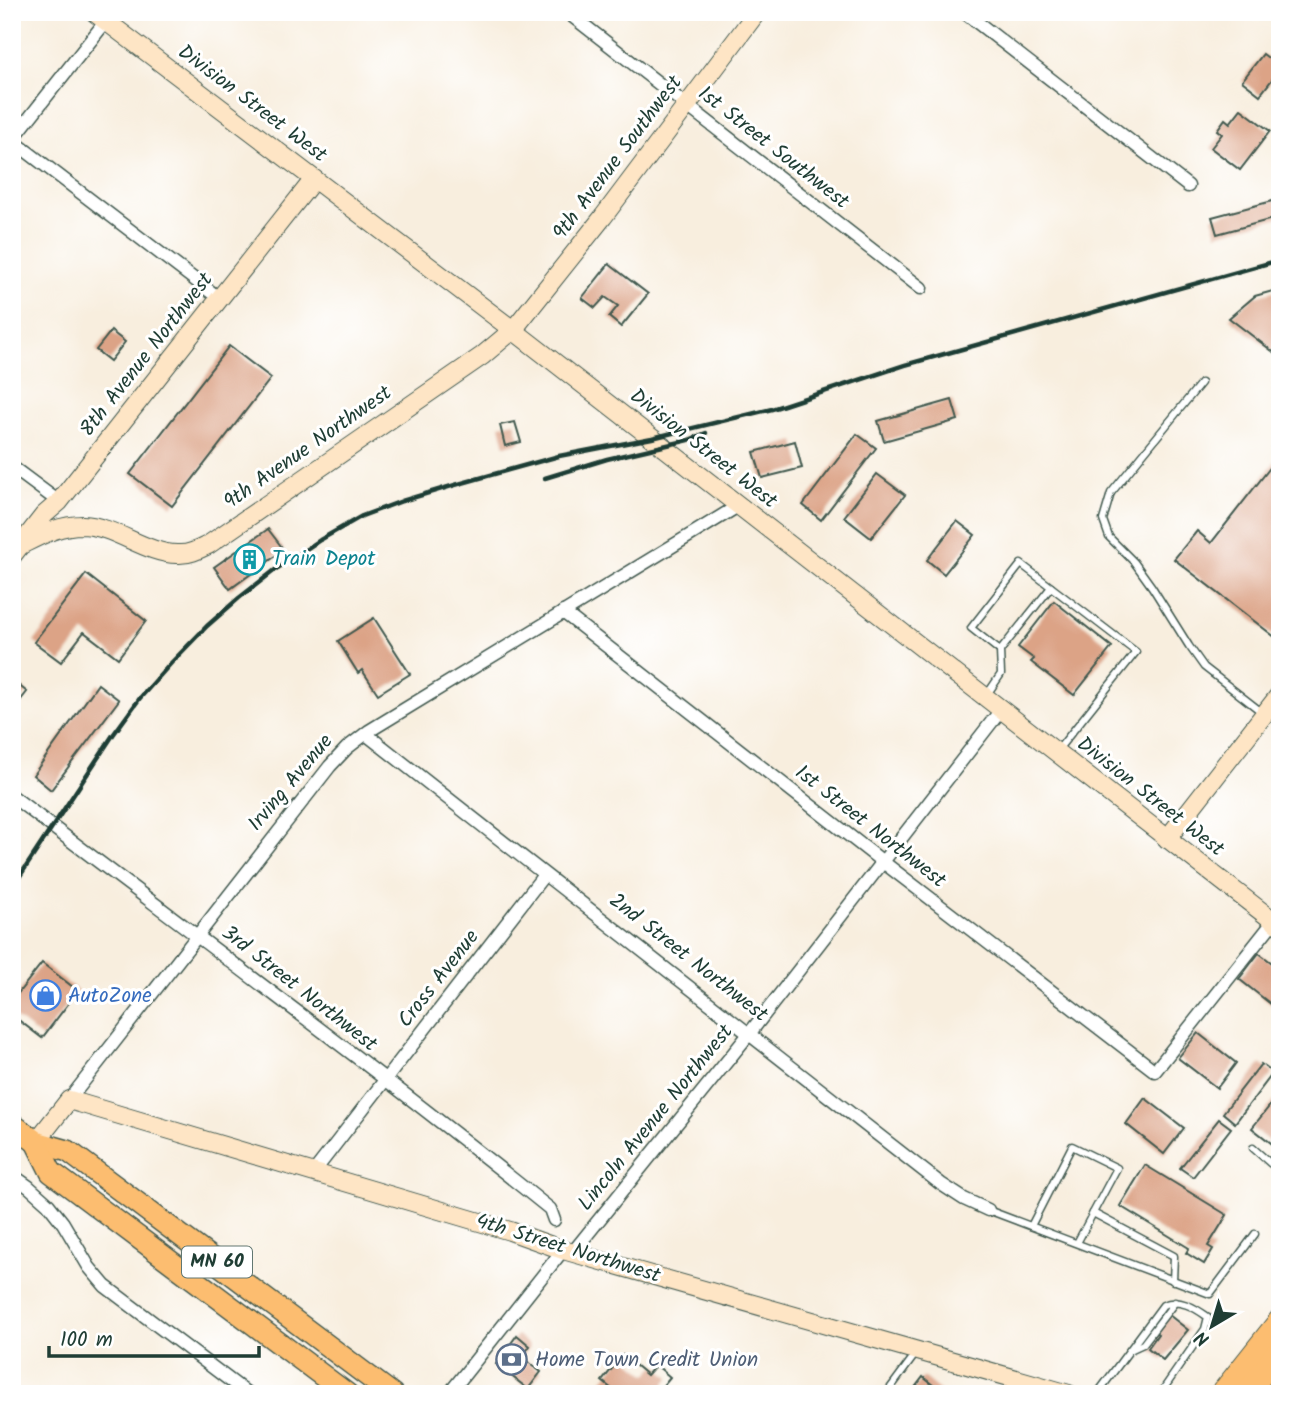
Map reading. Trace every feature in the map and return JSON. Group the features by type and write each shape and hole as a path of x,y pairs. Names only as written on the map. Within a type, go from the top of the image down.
{"highway":[{"path":"1222,1394 1280,1321"},
{"path":"1247,1394 1280,1349"}],"main road":[{"name":"MN 60","path":"20,1135 51,1172 347,1394"},
{"name":"MN 60","path":"20,1135 68,1151 392,1394"}],"street":[{"name":"1st Street Southwest","path":"566,12 921,288"},
{"name":"9th Avenue Southwest","path":"513,330 603,217 757,12"},
{"path":"964,12 1188,186"},
{"path":"100,17 12,140 220,299"},
{"name":"Division Street West","path":"100,17 513,330 1277,923"},
{"name":"8th Avenue Northwest","path":"17,551 44,515 59,502 314,179"},
{"name":"9th Avenue Northwest","path":"115,534 160,551 177,554 193,552 208,545 482,356 513,330"},
{"path":"12,467 59,502 115,534"},
{"name":"Irving Avenue","path":"20,1135 69,1100 330,766 347,748 738,506"},
{"path":"17,551 45,532 70,526 95,527 115,534"},
{"name":"1st Street Northwest","path":"563,612 1154,1071 1277,923"},
{"path":"1167,839 1280,694"},
{"name":"Lincoln Avenue Northwest","path":"449,1394 749,1034 1002,710"},
{"name":"2nd Street Northwest","path":"366,734 941,1184 988,1210"},
{"name":"3rd Street Northwest","path":"12,796 468,1143 550,1209 554,1220"},
{"name":"Cross Avenue","path":"313,1173 544,875"},
{"name":"4th Street Northwest","path":"69,1100 510,1231 568,1251 1069,1394"},
{"path":"12,1175 48,1204 63,1223 89,1267 105,1286 248,1394"}],"lane":[{"path":"1201,383 1111,493 1103,520 1109,537 1134,562 1204,667 1264,714"},
{"path":"1000,651 971,628 1021,564 1136,652 1056,753"},
{"path":"985,698 1001,674 1000,651 1051,587"},
{"path":"1031,1226 1072,1146 1117,1168 1077,1243"},
{"path":"1253,1148 1271,1164 1280,1152"},
{"path":"988,1210 1210,1294 1255,1234"},
{"path":"1093,1213 1174,1256 1173,1281"},
{"path":"1097,1394 1163,1305 1175,1301 1208,1317 1205,1329 1160,1394"},
{"path":"886,1394 919,1350"}],"building":[{"path":"1263,54 1280,69 1260,95 1242,81"},
{"path":"1241,109 1270,131 1240,170 1211,148 1222,134 1217,130 1225,119 1230,123"},
{"path":"1280,199 1280,217 1217,234 1212,217"},
{"path":"609,264 648,294 621,327 609,317 618,306 605,297 595,308 582,298"},
{"path":"1280,289 1280,357 1229,318 1255,296"},
{"path":"111,331 125,342 110,361 96,350"},
{"path":"229,346 271,378 172,506 130,474"},
{"path":"952,400 958,420 884,441 878,421"},
{"path":"515,422 521,442 505,446 500,425"},
{"path":"857,434 876,448 821,520 803,505"},
{"path":"795,441 802,468 762,478 754,452"},
{"path":"1280,455 1280,641 1174,559 1197,531 1211,543"},
{"path":"877,474 905,495 871,538 844,517"},
{"path":"957,521 975,535 944,574 927,560"},
{"name":"Train Depot","path":"268,529 284,550 230,589 214,567"},
{"path":"86,574 146,621 118,658 84,632 61,662 34,642"},
{"path":"1054,601 1112,647 1074,695 1031,662 1034,659 1018,647"},
{"path":"374,618 410,674 378,694 362,670 358,673 338,641"},
{"path":"12,680 27,692 12,711"},
{"path":"98,684 119,700 51,790 33,775"},
{"path":"1259,953 1280,969 1280,1006 1277,1009 1239,979"},
{"name":"AutoZone","path":"42,963 78,991 42,1038 12,1015 12,1001"},
{"path":"1198,1033 1236,1063 1217,1088 1178,1058"},
{"path":"1261,1064 1273,1073 1235,1123 1223,1113"},
{"path":"1280,1093 1280,1140 1275,1146 1252,1128"},
{"path":"1145,1098 1184,1128 1164,1154 1126,1124"},
{"path":"1219,1119 1231,1128 1193,1177 1180,1168"},
{"path":"1145,1165 1227,1215 1208,1246 1213,1249 1204,1264 1186,1253 1189,1248 1120,1206"},
{"path":"1169,1315 1188,1330 1163,1360 1148,1348 1158,1334 1155,1332"},
{"name":"Home Town Credit Union","path":"517,1335 530,1346 522,1357 541,1372 528,1389 496,1364"},
{"path":"623,1355 647,1375 656,1365 670,1377 656,1394 627,1394 622,1390 618,1394 602,1381"},
{"path":"923,1377 944,1394 910,1394"}],"railway":[{"path":"12,888 113,735 140,698 172,662 207,626 275,570 362,516 402,501 559,456 652,438 772,409 905,365 1280,260"},
{"path":"545,478 607,459 689,440 706,433"}],"place":[{"name":"Train Depot","path":"249,559"},
{"name":"AutoZone","path":"45,996"},
{"name":"Home Town Credit Union","path":"512,1360"}]}
